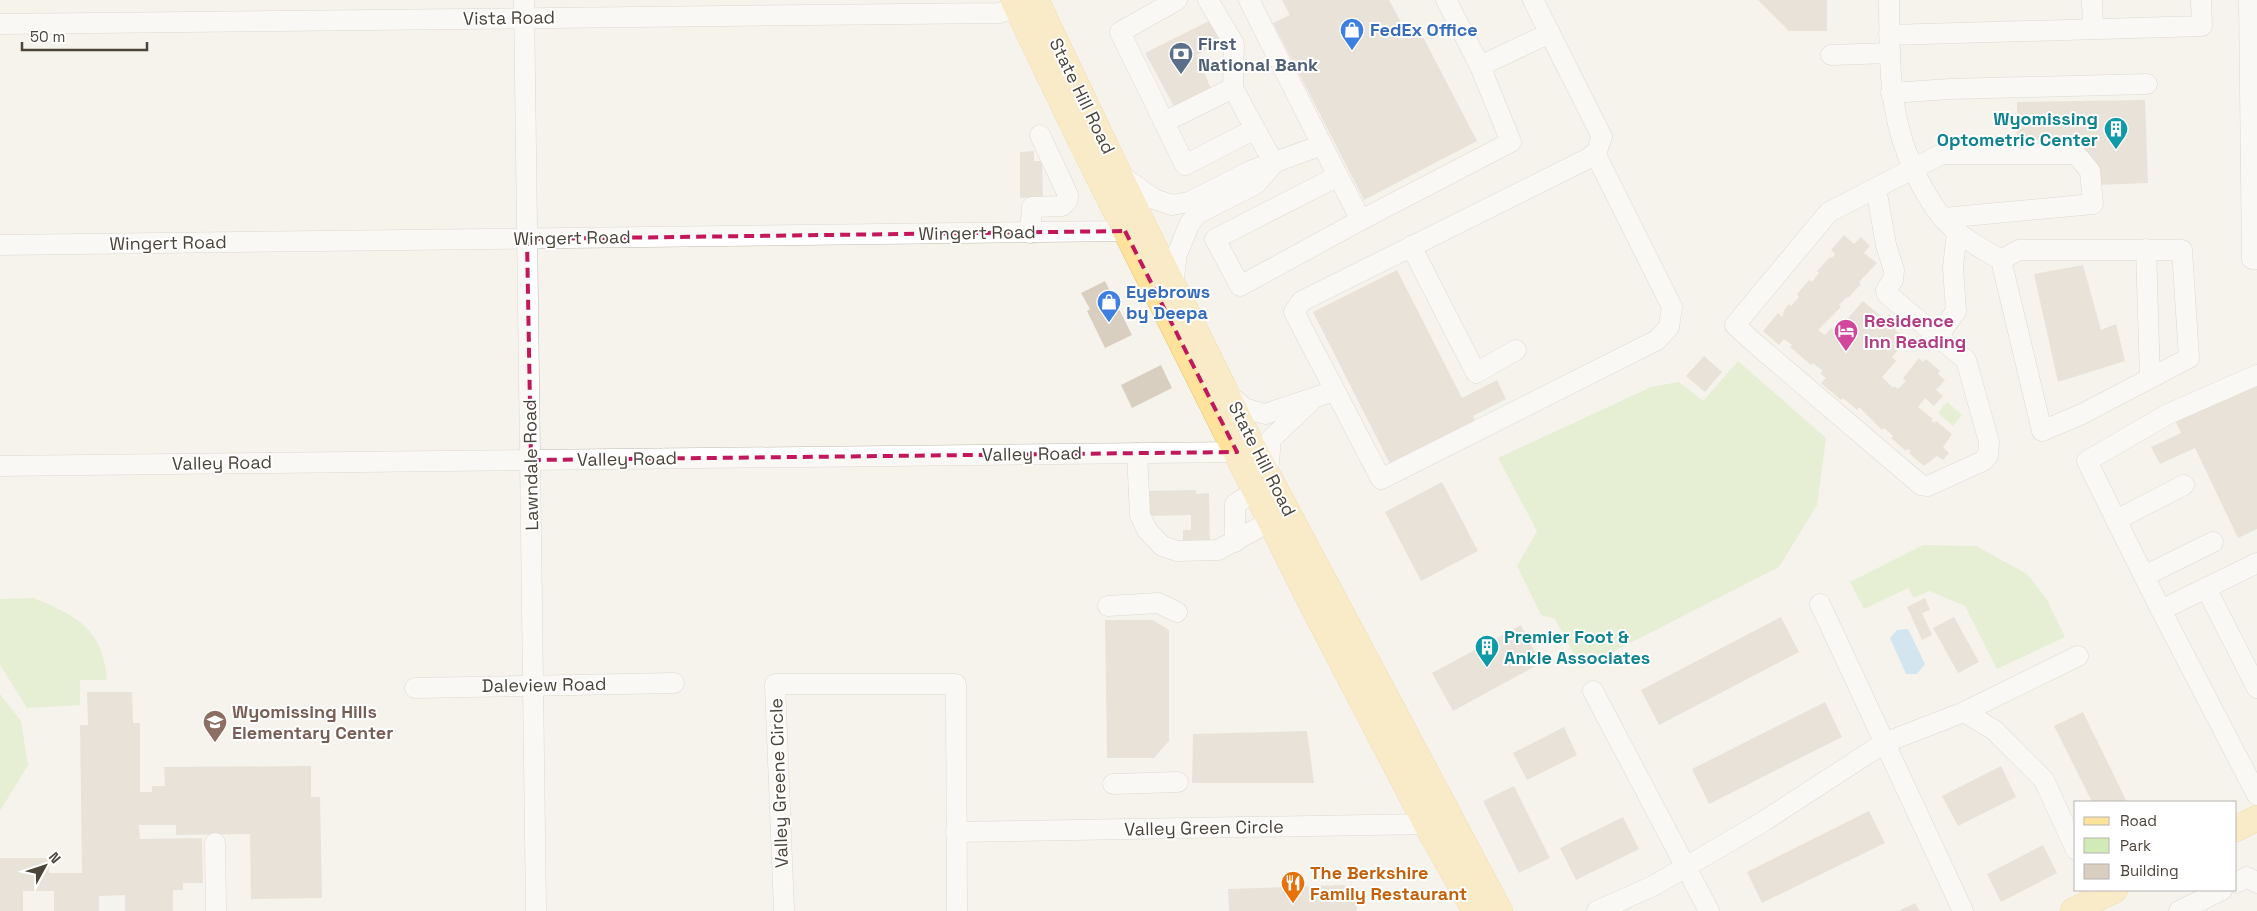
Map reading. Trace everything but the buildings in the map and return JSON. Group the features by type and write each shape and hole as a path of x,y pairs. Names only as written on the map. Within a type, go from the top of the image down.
{"main road":[{"name":"State Hill Road","path":"1028,2 1119,174 1135,230 1173,285 1228,394 1245,449"},
{"name":"State Hill Road","path":"1028,2 1135,230 1245,449 1450,816 1500,911"},
{"name":"State Hill Road","path":"1262,481 1271,521 1426,824 1475,911"},
{"path":"2237,828 2257,818"},
{"path":"2073,911 2102,893"}],"street":[{"path":"1176,0 1120,32 1185,165 1255,129"},
{"path":"1208,0 1234,44 1233,88 1274,164"},
{"path":"1249,0 1361,220"},
{"path":"1338,176 1215,239 1240,286 1510,142 1480,66 1446,0"},
{"path":"1533,0 1602,137 1594,153 1589,158 1302,301 1294,312 1381,479 1657,340 1669,327 1672,307 1594,153"},
{"path":"1889,0 1891,93 1896,124 1913,169 1926,195 1950,225 2001,260 2042,430 2082,414 2189,358 2182,250 2019,250 2001,260"},
{"path":"2092,0 2093,29"},
{"path":"1831,54 1890,44 2093,29 2202,26 2201,0"},
{"path":"2249,0 2253,26 2254,54 2252,259 2257,259"},
{"name":"Vista Road","path":"0,24 525,9 999,13 1028,2"},
{"name":"Lawndale Road","path":"525,9 536,911"},
{"path":"1480,66 1550,33"},
{"path":"1891,93 1950,89 2147,84"},
{"path":"1164,122 1233,88"},
{"path":"1030,233 1032,207 1062,206 1067,201 1068,195 1040,136"},
{"path":"1119,174 1154,199 1172,204 1189,202 1250,171 1274,164 1322,145"},
{"path":"1876,188 1886,245 1894,270 1893,280 1886,290 1887,294 1969,364 1989,449 1983,461 1928,486 1921,484 1735,325 1825,215 1876,188 1942,154 2076,154 2090,171 2093,204 1950,225"},
{"path":"1173,285 1177,254 1189,225 1197,214 1256,184 1274,164"},
{"path":"1938,336 1956,311 1950,225"},
{"name":"Wingert Road","path":"0,245 1030,233 1135,230"},
{"path":"1412,246 1476,373 1516,350"},
{"path":"2146,249 2150,378"},
{"path":"2257,375 2168,414 2087,460 2144,576 2257,795"},
{"path":"1228,394 1244,408 1265,414 1312,400 1334,391"},
{"path":"1235,542 1235,504 1262,481 1271,439 1312,400"},
{"name":"Valley Road","path":"0,466 1137,453 1245,449"},
{"path":"1137,453 1140,515 1147,530 1162,546 1177,551 1218,550 1271,521"},
{"path":"2116,520 2184,486"},
{"path":"2144,576 2213,542"},
{"path":"2162,610 2257,563"},
{"path":"2206,588 2257,688"},
{"path":"1108,606 1158,603 1177,612"},
{"path":"1820,604 1963,911"},
{"path":"1597,911 1653,886 1761,823 1884,743 1964,712 2078,656"},
{"name":"Daleview Road","path":"415,688 674,683"},
{"name":"Valley Greene Circle","path":"784,911 775,684 956,684 956,832"},
{"path":"1593,691 1709,911"},
{"path":"1964,712 1994,730 2044,780 2074,846"},
{"path":"1113,784 1178,782"},
{"name":"Valley Green Circle","path":"956,832 1426,824 1450,816"},
{"path":"956,832 957,911"},
{"path":"215,843 216,911"},
{"path":"2237,882 2247,877 2257,883"},
{"path":"2179,911 2220,891"}],"highlighted area":[{"path":"1125,231 1237,452 531,460 527,239"}],"green space":[{"path":"1738,361 1826,438 1817,505 1779,567 1581,668 1555,619 1541,615 1517,566 1537,531 1498,458 1651,387 1679,382 1703,401"},
{"path":"1947,402 1962,415 1953,426 1938,413"},
{"path":"1923,545 1976,546 2027,574 2046,598 2065,637 1997,669 1965,606 1929,591 1914,598 1908,588 1864,609 1850,582"},
{"path":"34,598 75,618 93,636 100,648 107,680 80,680 80,705 27,708 0,665 0,599"},
{"path":"0,694 21,721 28,765 0,811"}],"water":[{"path":"1908,629 1925,664 1917,674 1906,674 1890,638 1897,630"}],"place":[{"name":"FedEx Office","path":"1352,51"},
{"name":"First National Bank","path":"1181,75"},
{"name":"Wyomissing Optometric Center","path":"2116,150"},
{"name":"Eyebrows by Deepa","path":"1109,323"},
{"name":"Residence Inn Reading","path":"1846,352"},
{"name":"Premier Foot & Ankle Associates","path":"1487,668"},
{"name":"Wyomissing Hills Elementary Center","path":"215,743"},
{"name":"The Berkshire Family Restaurant","path":"1293,904"}]}
